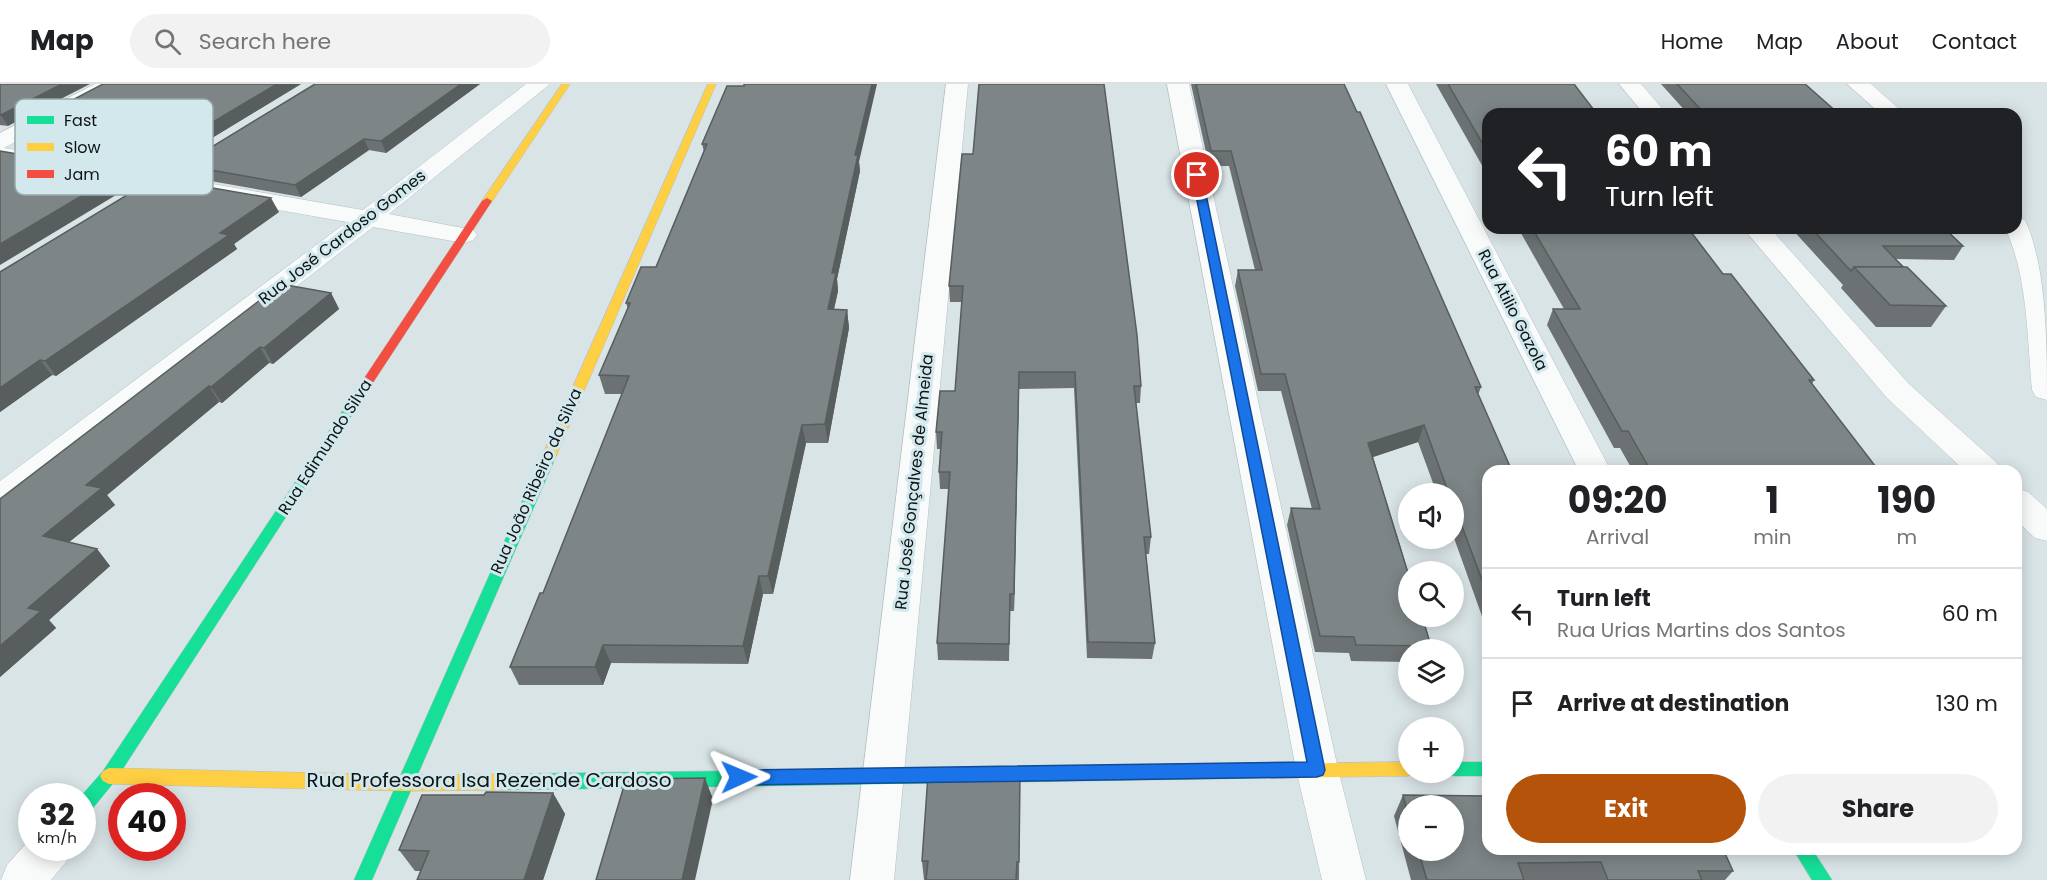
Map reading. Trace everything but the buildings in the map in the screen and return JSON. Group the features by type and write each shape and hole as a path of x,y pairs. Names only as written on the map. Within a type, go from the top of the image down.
{"street":[{"path":"82,99 111,84"},
{"name":"Rua José Cardoso Gomes","path":"0,498 366,220 539,84"},
{"name":"Rua Edimundo Silva","path":"96,791 109,776 464,235 566,84"},
{"name":"Rua João Ribeiro da Silva","path":"363,880 712,84"},
{"name":"Rua José Gonçalves de Almeida","path":"872,880 957,84"},
{"path":"1178,84 1317,770 1344,880"},
{"name":"Rua Atilio Gazola","path":"1397,84 1592,465"},
{"path":"1630,84 1651,108"},
{"path":"1858,84 1887,108"},
{"path":"0,142 15,134"},
{"path":"0,154 15,157"},
{"path":"213,191 366,220 464,235"},
{"path":"130,200 138,195"},
{"path":"1761,234 1898,391 1978,465"},
{"path":"2022,234 2029,255 2047,390"},
{"path":"2022,506 2047,529"},
{"name":"Rua Professora Isa Rezende Cardoso","path":"109,776 405,783 1398,769"},
{"path":"1464,769 1482,769"},
{"path":"1806,855 1823,880"},
{"path":"23,880 39,861"}],"traffic: fast":[{"path":"96,791 109,776 355,401"},
{"path":"363,880 550,454"},
{"path":"1464,769 1482,769"},
{"path":"504,782 1265,771"},
{"path":"1806,855 1823,880"}],"traffic: slow":[{"path":"487,201 566,84"},
{"path":"550,454 712,84"},
{"path":"1265,771 1398,769"},
{"path":"109,776 405,783 504,782"}],"traffic: jam":[{"path":"355,401 487,201"}],"route":[{"path":"739,777 1317,770 1197,175"}]}
